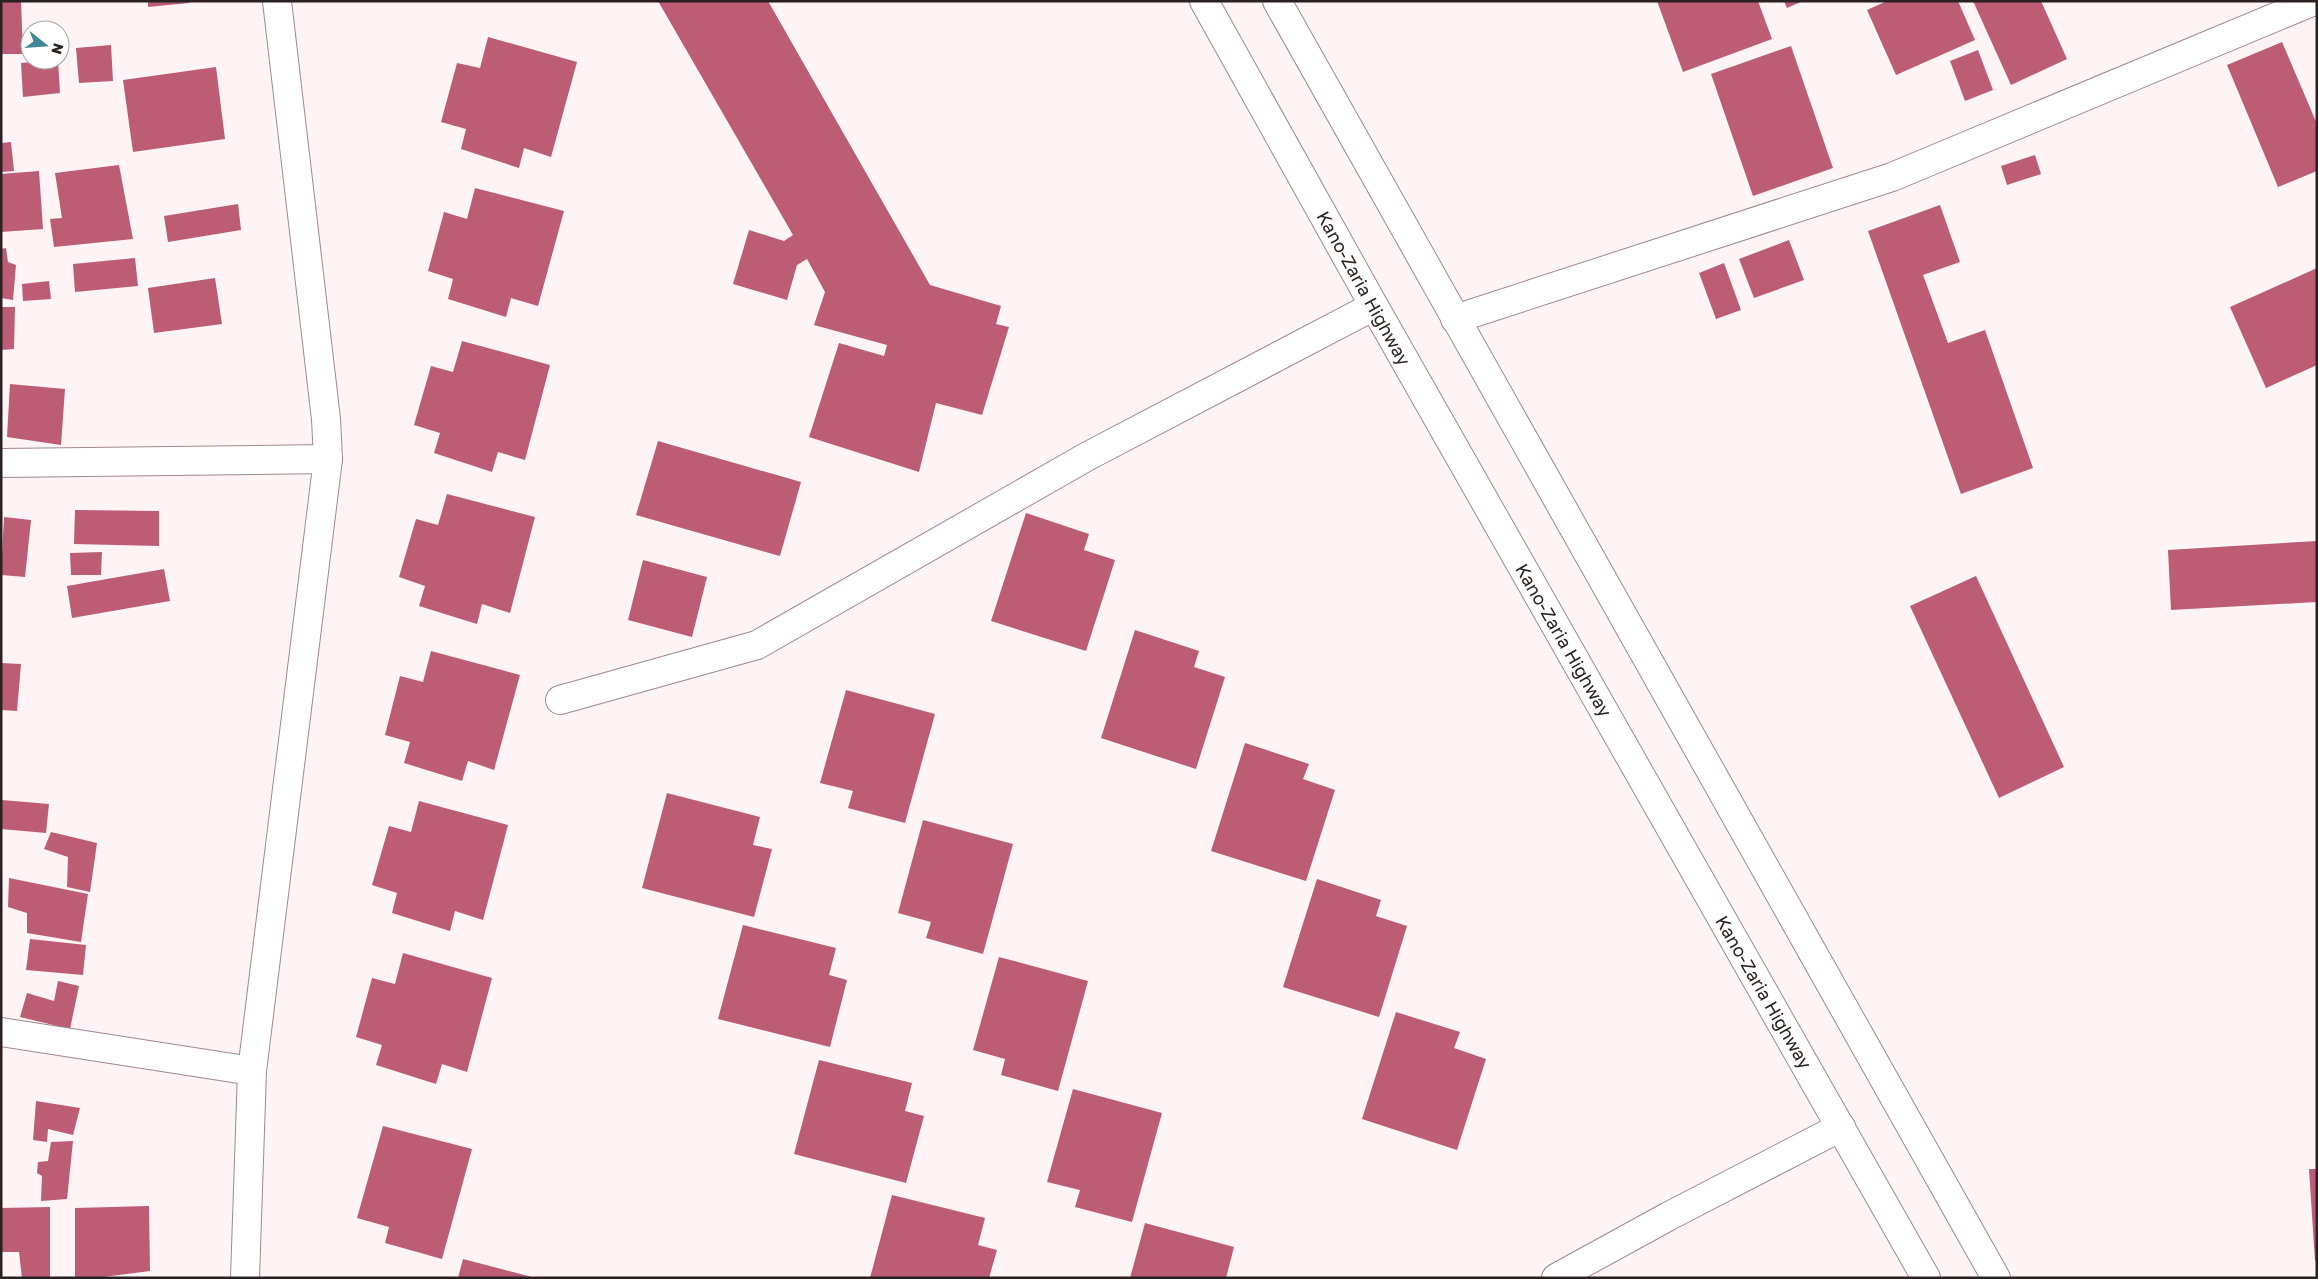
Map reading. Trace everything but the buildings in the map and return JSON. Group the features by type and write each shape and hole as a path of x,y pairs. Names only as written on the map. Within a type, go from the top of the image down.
{"main road":[{"path":"245,1278 252,1071 328,460 326,419 277,1"},
{"name":"Kano-Zaria Highway","path":"1204,1 1374,306 1926,1278"},
{"path":"1277,1 1996,1278"},
{"path":"1455,319 1892,177 2314,1"},
{"path":"560,700 757,645 1088,456 1374,306"},
{"path":"1,463 328,460"},
{"path":"1,1032 252,1071"},
{"path":"1556,1278 1669,1216 1841,1127"}]}
